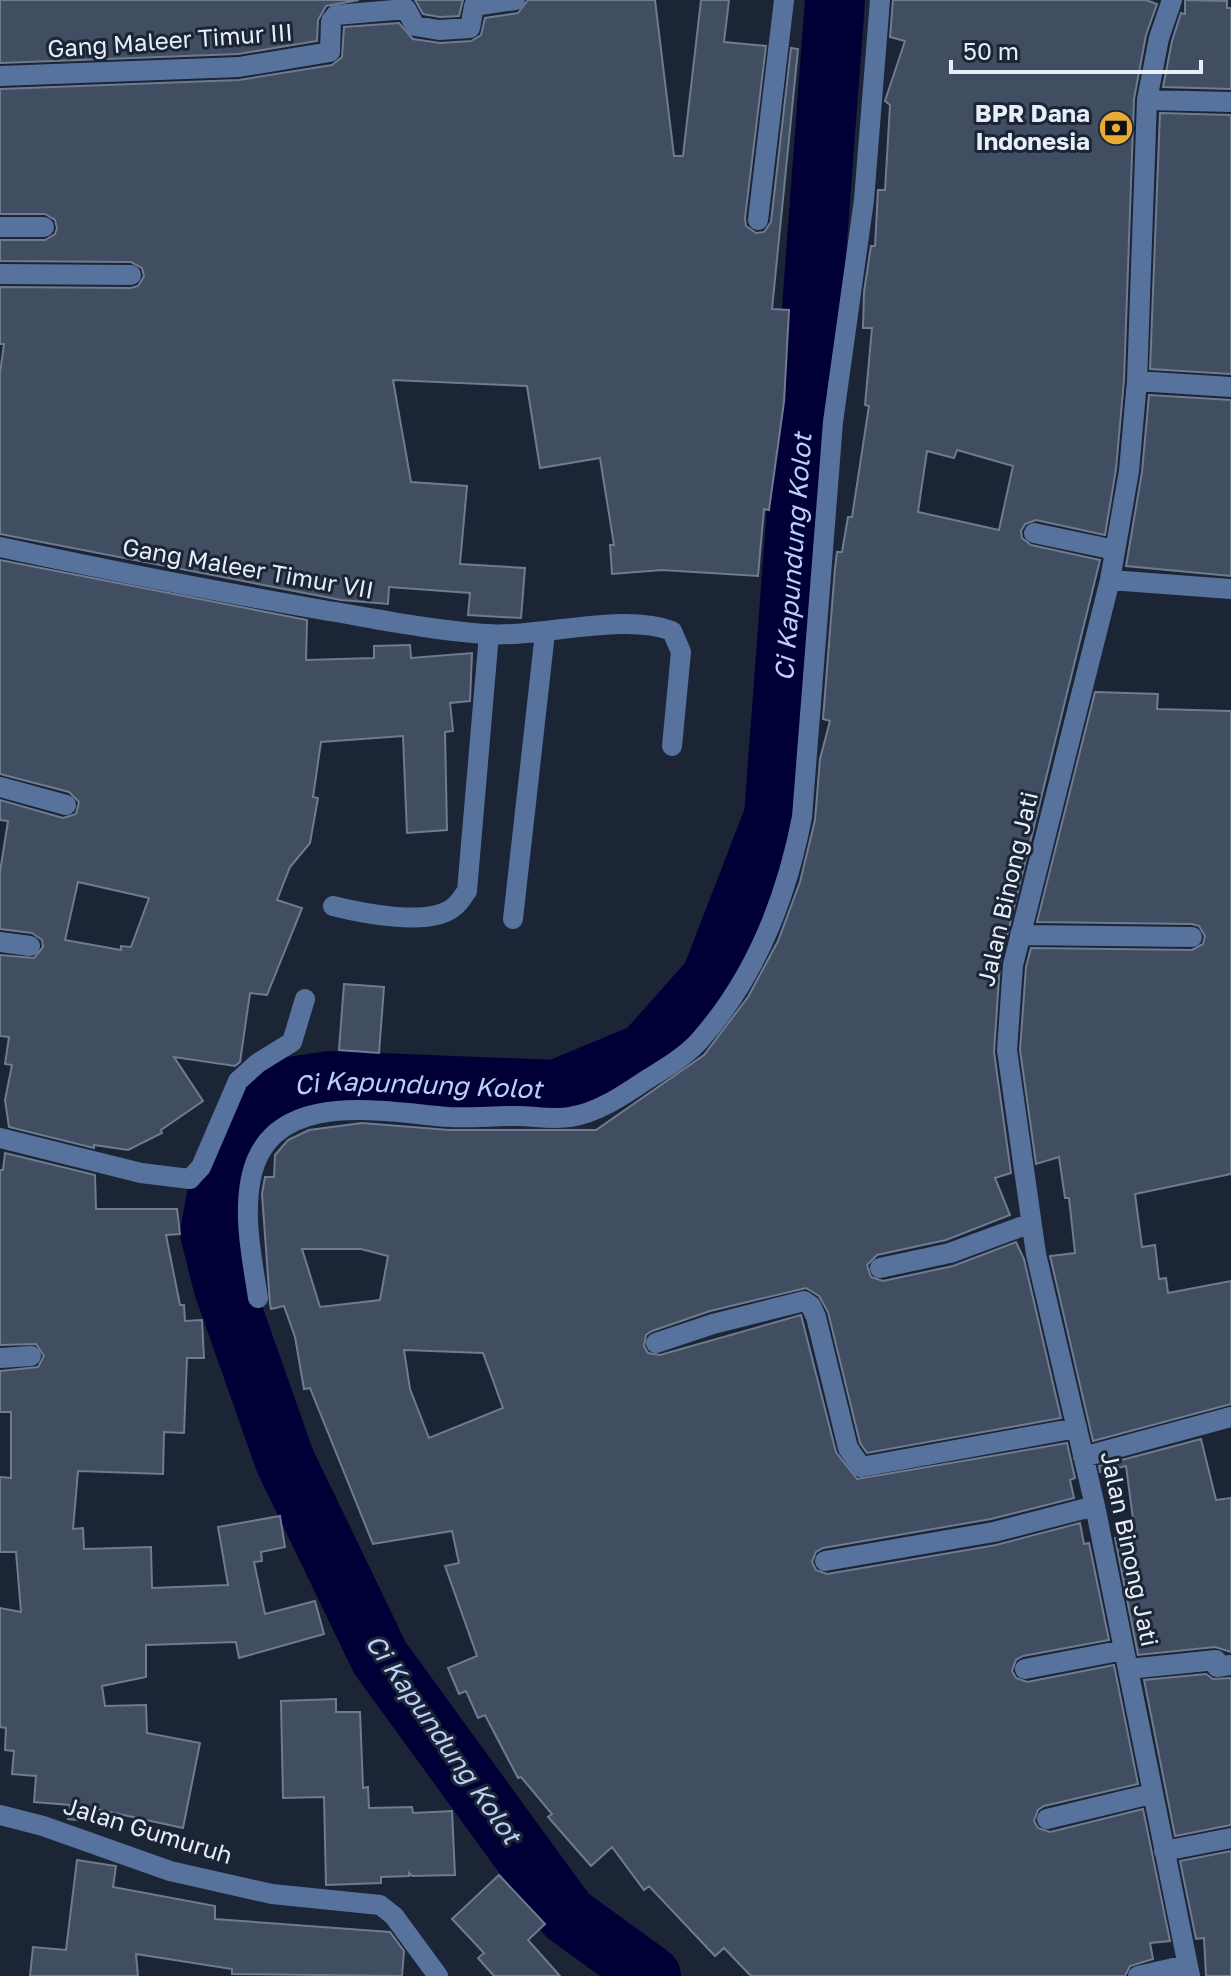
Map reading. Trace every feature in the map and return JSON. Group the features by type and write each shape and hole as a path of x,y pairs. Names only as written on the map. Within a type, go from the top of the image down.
{"street":[{"name":"Gang Maleer Timur III","path":"0,76 159,72 306,58 330,52 331,21 336,15 406,9 415,26 439,30 470,28 474,6 515,0"},
{"path":"758,220 784,0"},
{"path":"258,1298 247,1226 252,1176 267,1142 290,1121 322,1112 357,1110 458,1117 570,1117 591,1109 630,1091 698,1042 767,939 790,876 802,817 833,422 864,200 880,0"},
{"name":"Jalan Binong Jati","path":"1172,0 1147,100 1137,381 1129,471 1110,580 1020,935 1009,991 1007,1050 1031,1223 1095,1506 1188,1971"},
{"path":"1147,100 1231,102"},
{"path":"0,227 44,227"},
{"path":"0,274 131,275"},
{"path":"1137,381 1231,387"},
{"path":"1034,533 1115,550"},
{"name":"Gang Maleer Timur VII","path":"0,547 187,587 431,628 489,634 545,633 650,623 672,631 681,652 672,746"},
{"path":"1110,580 1231,589"},
{"path":"513,919 545,633"},
{"path":"333,906 381,917 433,914 454,908 467,891 489,634"},
{"path":"0,787 66,805"},
{"path":"1020,935 1192,937"},
{"path":"0,942 30,946"},
{"path":"0,1138 141,1173 190,1179 201,1167 238,1081 258,1063 292,1042 305,999"},
{"path":"880,1268 950,1253 1031,1223"},
{"path":"656,1343 713,1324 804,1301 811,1306 816,1317 848,1448 861,1467 1077,1428"},
{"path":"0,1358 31,1356"},
{"path":"1083,1457 1231,1417"},
{"path":"825,1561 994,1532 1095,1506"},
{"path":"1025,1669 1126,1659 1216,1660 1217,1667 1231,1665"},
{"path":"1047,1819 1151,1794"},
{"name":"Jalan Gumuruh","path":"0,1815 43,1826 170,1871 272,1894 380,1905 394,1916 438,1976"},
{"path":"1164,1851 1231,1838"},
{"path":"1138,1976 1188,1971"}],"building":[{"path":"0,0 359,0 326,6 318,20 317,41 238,54 0,63"},
{"path":"415,0 463,0 459,16 440,17 423,14"},
{"path":"528,0 655,0 674,156 683,156 701,0 729,0 724,42 766,46 745,218 746,226 756,233 764,232 771,222 791,48 798,49 772,309 789,310 784,402 769,510 764,509 758,576 662,570 612,574 610,545 614,545 600,458 540,468 527,386 393,380 411,482 467,486 460,564 525,568 521,618 468,615 470,593 389,587 388,604 341,600 0,534 0,373 4,344 0,344 0,287 131,288 138,286 144,276 142,268 131,262 0,261 0,240 45,240 55,234 57,228 55,220 45,214 0,214 0,89 239,80 332,65 342,57 344,27 399,23 413,39 440,43 471,41 481,35 485,18 518,13"},
{"path":"893,0 1146,0 1157,4 1146,35 1134,99 1124,380 1116,469 1105,535 1036,520 1025,524 1021,531 1022,538 1031,545 1100,560 1000,964 994,1052 1011,1173 995,1178 1010,1215 946,1240 877,1255 867,1265 871,1277 883,1281 953,1266 1016,1242 1024,1259 1061,1418 867,1453 860,1443 828,1312 819,1296 806,1288 710,1311 652,1331 646,1335 644,1346 648,1353 660,1355 801,1315 836,1452 857,1479 1067,1443 1075,1478 1070,1480 1074,1498 991,1519 823,1548 816,1552 812,1562 816,1570 827,1574 996,1545 1080,1523 1084,1544 1089,1543 1109,1640 1023,1656 1016,1660 1012,1671 1016,1678 1027,1682 1114,1665 1138,1784 1044,1806 1038,1810 1034,1821 1038,1828 1050,1832 1143,1809 1170,1941 1150,1943 1153,1959 1130,1966 1125,1976 751,1976 724,1948 715,1956 649,1886 644,1890 612,1847 591,1866 548,1817 552,1814 521,1777 518,1778 485,1715 478,1718 466,1691 459,1694 448,1668 477,1656 445,1566 459,1563 452,1531 373,1544 310,1388 304,1389 295,1337 284,1306 271,1309 270,1304 262,1194 265,1177 274,1177 275,1155 288,1140 309,1130 362,1123 449,1130 596,1130 704,1055 748,997 778,941 800,882 815,820 820,759 830,721 823,719 835,568 837,552 842,552 848,517 852,517 869,406 865,405 872,328 863,328 864,292 871,246 875,246 878,190 885,190 890,105 885,101 905,41 890,37","holes":["957,450 1013,466 999,530 918,512 927,451 954,458","302,1249 361,1249 388,1256 380,1300 320,1307","404,1350 483,1353 503,1408 429,1438 410,1389"]},
{"path":"1185,0 1227,1 1227,8 1231,8 1231,89 1163,87 1172,41 1181,13 1185,14"},
{"path":"1160,113 1231,115 1231,374 1150,369"},
{"path":"1149,395 1231,400 1231,576 1126,566 1142,472"},
{"path":"0,560 307,620 306,660 374,658 374,646 410,645 411,658 472,653 470,701 450,703 453,731 445,732 447,830 407,833 403,736 321,742 313,797 318,798 310,843 290,867 277,900 302,908 267,995 250,993 240,1062 235,1066 174,1057 203,1101 161,1130 162,1133 128,1150 94,1145 94,1148 9,1127 5,1100 12,1065 5,1064 9,1037 0,1036 0,955 34,958 43,947 42,940 32,933 0,929 0,872 8,821 0,820 0,800 63,818 76,814 79,802 69,792 0,774","holes":["78,882 149,898 131,947 121,946 121,950 65,940"]},
{"path":"1095,692 1158,694 1157,709 1231,711 1231,1174 1135,1194 1142,1247 1155,1245 1159,1279 1166,1278 1168,1293 1231,1281 1231,1404 1093,1441 1050,1256 1075,1253 1069,1198 1065,1198 1059,1157 1036,1164 1020,1050 1026,967 1031,948 1192,950 1203,944 1205,936 1199,926 1192,924 1037,922"},
{"path":"344,984 384,987 379,1053 339,1050"},
{"path":"5,1153 95,1175 96,1209 177,1209 180,1234 166,1235 180,1305 184,1305 185,1321 202,1320 204,1358 187,1358 184,1433 164,1432 163,1474 78,1471 73,1529 83,1528 84,1549 151,1547 152,1588 228,1585 218,1527 280,1516 285,1547 261,1552 262,1561 254,1562 265,1614 315,1601 324,1634 239,1658 236,1642 146,1645 146,1677 102,1686 105,1706 146,1705 147,1733 200,1743 183,1828 96,1809 95,1822 68,1819 70,1805 34,1802 36,1776 12,1774 14,1751 5,1750 6,1728 0,1727 0,1608 21,1612 16,1552 0,1552 0,1477 11,1478 11,1412 0,1412 0,1371 38,1367 44,1356 36,1344 0,1345 0,1170 3,1170"},
{"path":"1201,1439 1216,1500 1231,1498 1231,1652 1215,1647 1138,1655 1115,1538 1135,1534 1126,1466 1100,1472 1099,1466"},
{"path":"1206,1674 1213,1679 1231,1678 1231,1825 1175,1836 1144,1680"},
{"path":"336,1699 336,1712 360,1712 363,1788 368,1787 369,1808 412,1807 413,1813 452,1811 455,1875 412,1876 409,1873 409,1876 381,1877 381,1883 326,1885 324,1797 283,1798 281,1701"},
{"path":"1231,1851 1231,1976 1206,1976 1204,1938 1196,1939 1180,1861"},
{"path":"77,1860 116,1866 113,1887 215,1906 215,1919 390,1932 404,1951 402,1976 232,1974 232,1969 136,1954 138,1976 30,1976 33,1947 66,1950"},
{"path":"499,1875 545,1924 528,1940 560,1976 494,1976 478,1958 484,1953 452,1919"}],"waterway":[{"name":"Ci Kapundung Kolot","path":"651,1976 567,1915 380,1658 285,1461 223,1285 210,1233 221,1174 253,1114 282,1088 331,1081 556,1090 645,1053 711,979 774,816 835,0"}],"place":[{"name":"BPR Dana Indonesia","path":"1116,128"}]}
